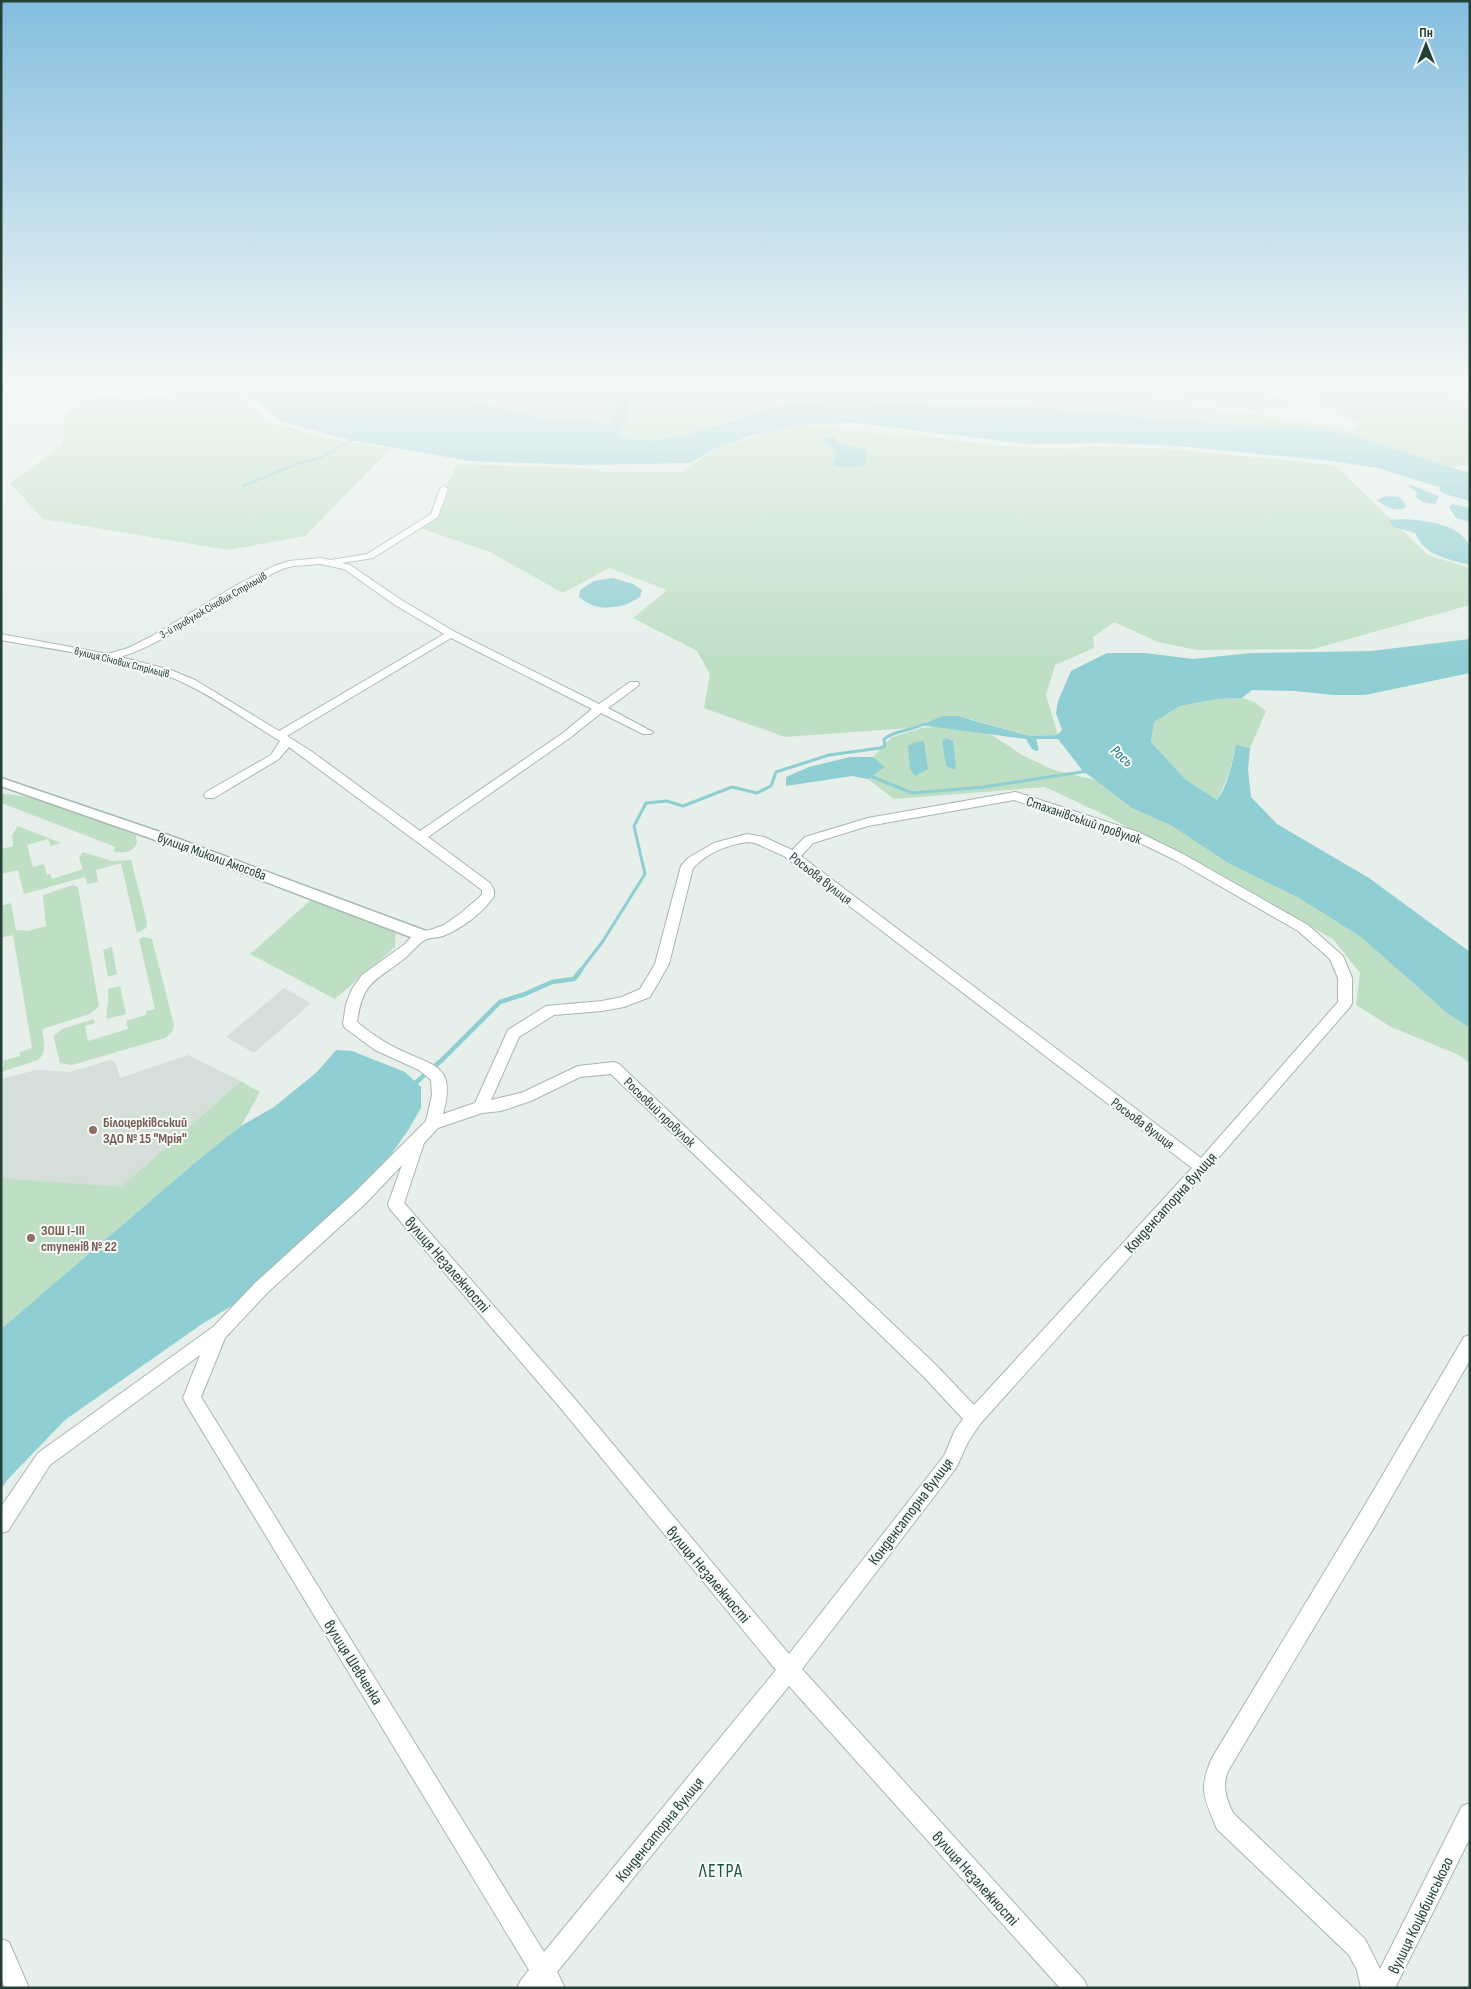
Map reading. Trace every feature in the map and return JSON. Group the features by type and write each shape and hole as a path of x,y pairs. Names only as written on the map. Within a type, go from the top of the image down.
{"street":[{"path":"320,561 370,556 393,543 435,515 444,490"},
{"name":"3-й провулок Січових Стрільців","path":"108,657 132,650 156,638 238,588 277,568 289,564 320,561 347,567 399,603 451,634 647,732"},
{"path":"210,795 275,757 281,751 283,738 451,634"},
{"name":"вулиця Січових Стрільців","path":"1,637 108,657 167,672 191,682 307,753 486,886 488,896 448,929 439,934 421,935"},
{"path":"420,836 567,736 598,709 634,684"},
{"name":"вулиця Миколи Амосова","path":"1,782 155,835 421,935"},
{"name":"Стаханівський провулок","path":"793,857 810,840 839,830 868,822 1014,796 1134,835 1179,857 1236,892 1303,928 1336,956 1345,978 1345,1003"},
{"name":"Росьова вулиця","path":"481,1107 513,1034 551,1010 602,1006 624,1002 645,993 662,964 687,866 693,859 716,846 736,840 754,838 788,852 1202,1167"},
{"path":"1,1524 44,1459 219,1332 261,1288 321,1235 433,1124 441,1090 438,1077 363,1036 350,1024 356,992 364,980 414,944 421,935"},
{"name":"Конденсаторна вулиця","path":"529,1988 789,1670 950,1462 961,1436 974,1418 1202,1167 1345,1003"},
{"name":"Росьовий провулок","path":"433,1124 481,1107 501,1105 526,1096 578,1072 614,1068 930,1371 974,1418"},
{"name":"вулиця Незалежності","path":"419,1139 396,1204 568,1405 789,1670 1076,1988"},
{"name":"вулиця Шевченка","path":"219,1332 192,1398 554,1988"},
{"path":"1374,1988 1368,1967 1357,1947 1225,1821 1217,1802 1213,1782 1219,1766 1372,1512 1470,1343"},
{"name":"вулиця Коцюбинського","path":"1383,1988 1470,1814"},
{"path":"1,1950 17,1988"}],"shaded area":[{"path":"284,988 311,1003 254,1053 226,1037"},
{"name":"Білоцерківський ЗДО № 15 \"Мрія\"","path":"188,1055 241,1081 121,1187 1,1288 1,1079 36,1070 70,1072 110,1060 115,1062 120,1078"}],"green space":[{"path":"21,475 365,475 305,536 228,550 43,519 10,483"},
{"path":"452,475 1345,475 1428,555 1470,568 1470,605 1313,649 1197,650 1158,642 1114,622 1093,637 1094,648 1055,665 1046,695 1058,735 1030,736 970,719 929,721 910,728 785,737 704,708 710,674 697,651 633,618 667,590 609,568 563,593 490,552 417,527 432,511"},
{"path":"1242,698 1254,702 1266,711 1250,748 1236,746 1229,773 1217,801 1186,780 1151,742 1154,722 1180,706 1218,699"},
{"path":"938,726 992,735 1022,755 1054,770 1095,780 1132,808 1172,826 1228,863 1299,898 1361,937 1447,1013 1470,1028 1470,1064 1459,1055 1391,1027 1356,1005 1360,973 1333,939 1107,816 1045,787 894,799 868,779 885,767 873,757 892,737 922,728"},
{"path":"1,794 31,798 66,809 136,835 137,843 133,849 127,852 113,851 116,847 1,803"},
{"path":"18,826 61,843 51,846 48,839 27,845 33,867 44,864 47,875 50,874 52,879 83,869 79,858 83,852 112,861 131,860 147,922 146,928 137,933 121,863 96,870 98,882 87,884 85,877 24,894 18,870 1,874 1,849 13,846 12,835"},
{"path":"73,885 78,887 99,1006 90,1014 42,1029 44,1049 41,1057 38,1060 1,1072 1,1067 4,1066 3,1061 20,1056 20,1052 32,1048 13,935 1,938 1,906 11,903 16,930 28,931 46,926 43,895"},
{"path":"313,898 390,928 396,934 395,947 335,999 250,954"},
{"path":"144,937 152,939 174,1025 172,1032 165,1038 72,1065 60,1063 54,1036 62,1029 94,1019 95,1023 85,1026 88,1041 128,1029 126,1021 146,1015 146,1011 155,1009 139,939"},
{"path":"112,947 117,974 108,977 103,950"},
{"path":"120,986 126,1014 107,1019 108,989"},
{"path":"241,1081 260,1092 241,1126 198,1160 1,1329 1,1178 121,1187"}],"water":[{"path":"1400,475 1470,475 1470,502 1441,492 1439,487"},
{"path":"1411,485 1439,496 1435,504 1423,502 1416,497 1417,493 1408,486"},
{"path":"1386,496 1399,497 1405,503 1405,508 1390,508 1377,500"},
{"path":"1452,504 1470,508 1470,522 1456,518 1449,507"},
{"path":"1401,519 1430,522 1451,528 1460,533 1470,549 1470,565 1431,552 1419,541 1415,533 1393,527 1389,520"},
{"path":"613,578 633,584 642,590 640,597 618,606 601,607 586,602 579,597 580,590 594,581"},
{"name":"Рось","path":"1470,639 1470,673 1365,695 1252,690 1242,698 1218,699 1180,706 1154,722 1151,742 1186,780 1217,800 1227,781 1236,745 1250,748 1248,770 1251,797 1277,824 1369,878 1470,952 1470,1028 1447,1013 1361,937 1299,898 1228,863 1172,826 1132,808 1082,770 1058,739 1036,739 1039,750 1036,751 1032,749 1026,739 920,725 943,716 957,716 1030,736 1057,735 1062,730 1056,713 1058,701 1071,671 1107,653 1145,653 1193,659 1251,653 1371,651"},
{"path":"946,738 953,741 956,767 954,770 946,766 942,741"},
{"path":"924,741 928,769 915,776 910,769 908,746 915,742"},
{"path":"850,757 873,757 885,767 868,779 852,776 786,786 786,777 809,767"},
{"path":"336,1050 352,1051 405,1072 421,1087 421,1108 407,1132 359,1199 261,1288 202,1324 65,1420 9,1478 1,1489 1,1329 198,1160 241,1126 274,1107 317,1072"}],"waterway":[{"path":"243,486 270,475"},
{"path":"580,971 603,941 645,874 634,826 646,803 667,801 683,806 732,787 757,793 771,786 776,772 829,755 880,748 885,746 884,739 889,736 924,724"},
{"path":"868,775 912,793 984,787 1088,771"},
{"path":"413,1085 443,1059 500,1002 525,994 552,982 574,979 581,970"}],"place":[{"name":"Білоцерківський ЗДО № 15 \"Мрія\"","path":"93,1130"},
{"name":"ЗОШ І-ІІІ ступенів № 22","path":"31,1238"}],"district":[{"name":"ЛЕТРА","path":"721,1870"}]}
